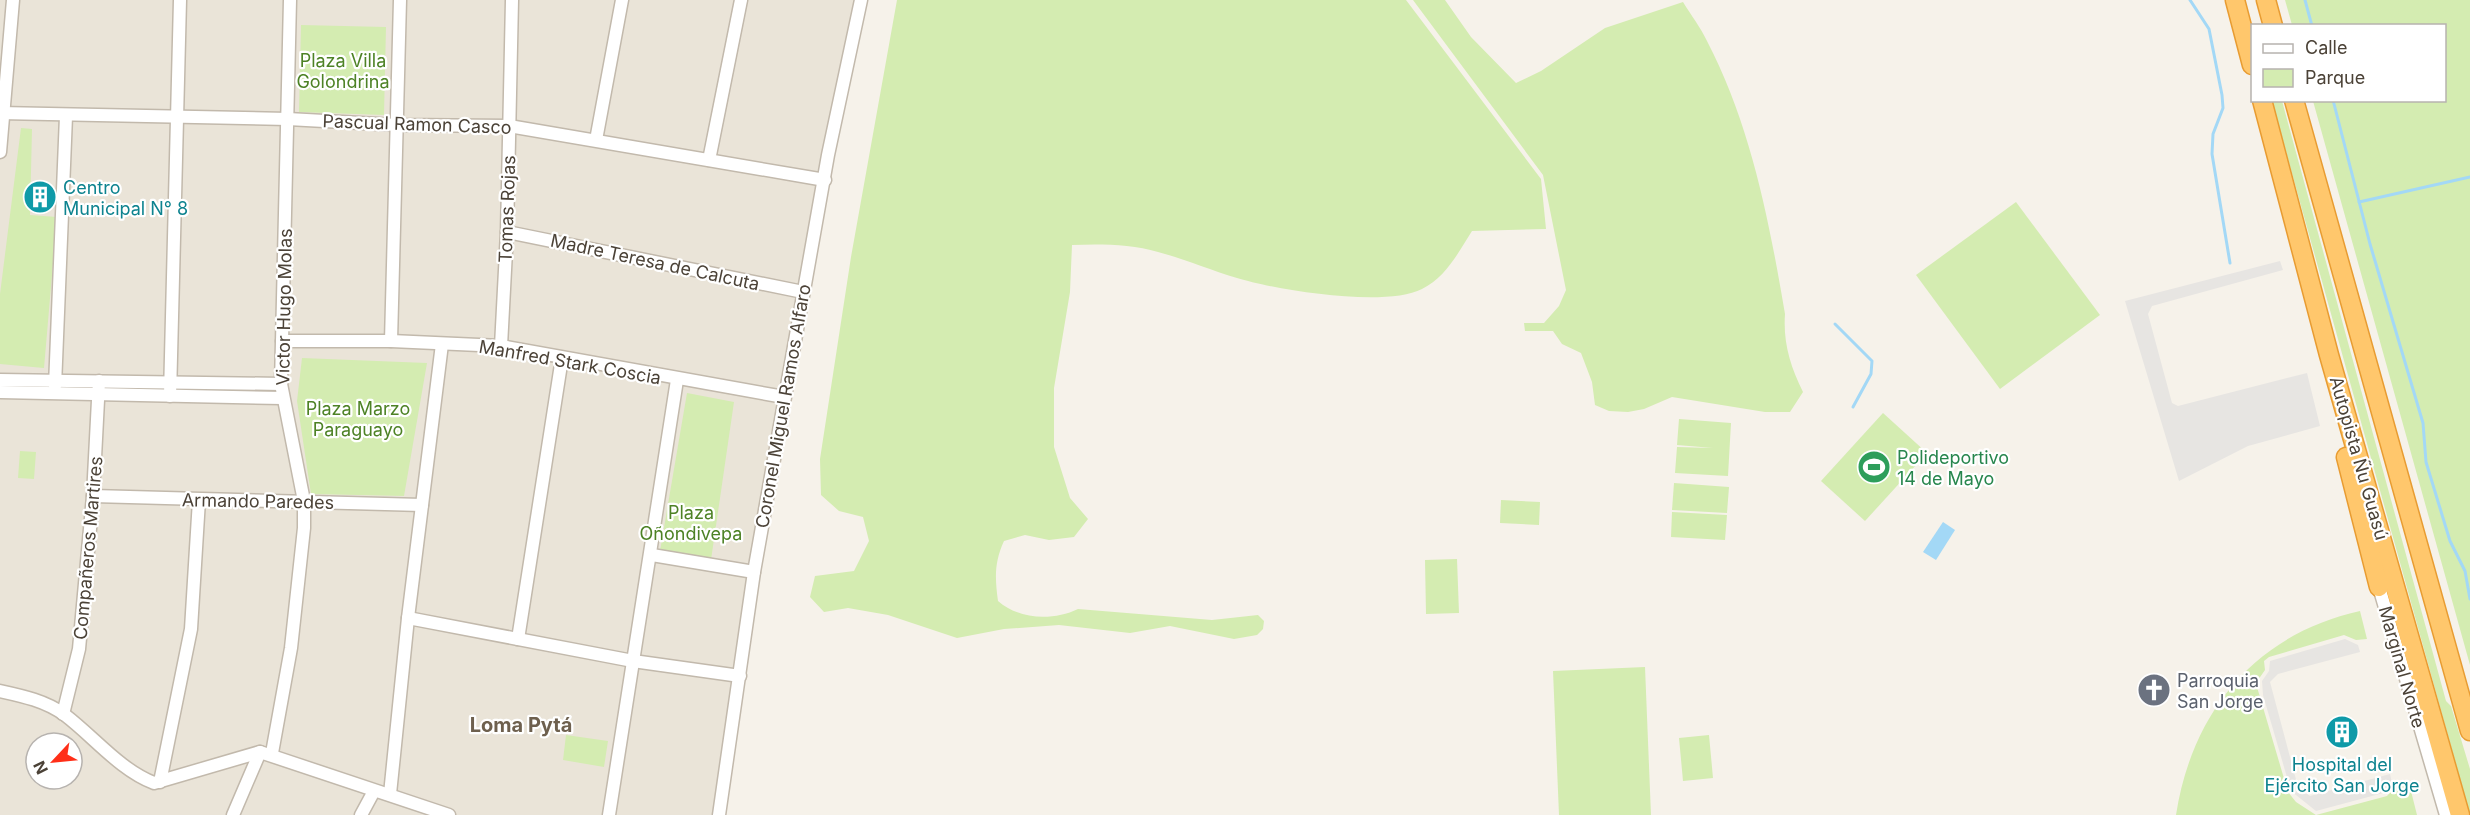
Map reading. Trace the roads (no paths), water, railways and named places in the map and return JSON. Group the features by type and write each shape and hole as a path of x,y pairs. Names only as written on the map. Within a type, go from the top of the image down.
{"highway":[{"path":"2235,0 2251,58"},
{"path":"2266,0 2272,24"},
{"name":"Autopista Ñu Guasú","path":"2263,102 2330,354 2460,815"},
{"name":"Autopista Ñu Guasú","path":"2295,102 2470,731"},
{"path":"2330,354 2337,421 2379,587"}],"street":[{"path":"0,152 13,0"},
{"path":"170,389 180,0"},
{"name":"Victor Hugo Molas","path":"233,815 266,752 291,648 304,528 304,501 281,384 290,0"},
{"path":"391,341 400,0"},
{"name":"Tomas Rojas","path":"501,346 507,232 512,0"},
{"path":"596,140 622,0"},
{"path":"709,160 741,0"},
{"name":"Coronel Miguel Ramos Alfaro","path":"719,815 754,572 784,397 861,0"},
{"name":"Pascual Ramon Casco","path":"2,113 177,119 288,119 397,125 509,126 825,180"},
{"path":"55,386 66,116"},
{"name":"Madre Teresa de Calcuta","path":"507,232 803,292"},
{"name":"Manfred Stark Coscia","path":"282,341 391,341 501,346 677,380 784,397"},
{"path":"390,794 408,618 442,344"},
{"path":"518,639 562,358"},
{"path":"0,380 99,388 170,389 281,384"},
{"path":"609,815 652,555 677,380"},
{"path":"0,392 55,386"},
{"name":"Compañeros Martires","path":"63,714 79,649 93,496 99,388"},
{"path":"170,389 282,398"},
{"name":"Armando Paredes","path":"93,496 422,505"},
{"path":"160,782 191,628 199,500"},
{"path":"652,555 754,572"},
{"name":"Marginal Norte","path":"2379,587 2446,815"},
{"path":"408,618 633,661 740,676"},
{"path":"0,691 30,697 63,714 144,779 160,782 240,755 266,752 449,815"},
{"path":"362,815 375,790"}],"water":[{"path":"1943,522 1955,530 1936,560 1923,552"}],"waterway":[{"path":"2190,0 2209,29 2222,95 2223,108 2213,134 2212,154 2230,263"},
{"path":"2305,0 2311,24"},
{"path":"2334,102 2370,244 2423,423 2426,462 2450,541 2465,571 2470,599"},
{"path":"2359,202 2470,177"},
{"path":"1835,324 1872,361 1871,374 1853,407"}],"place":[{"name":"Centro Municipal N° 8","path":"40,197"},
{"name":"Polideportivo 14 de Mayo","path":"1874,467"},
{"name":"Parroquia San Jorge","path":"2154,690"},
{"name":"Hospital del Ejército San Jorge","path":"2342,732"}],"district":[{"name":"Loma Pytá","path":"521,725"}],"park label":[{"name":"Plaza Villa Golondrina","path":"343,70"},
{"name":"Plaza Marzo Paraguayo","path":"358,418"},
{"name":"Plaza Oñondivepa","path":"691,522"}]}
